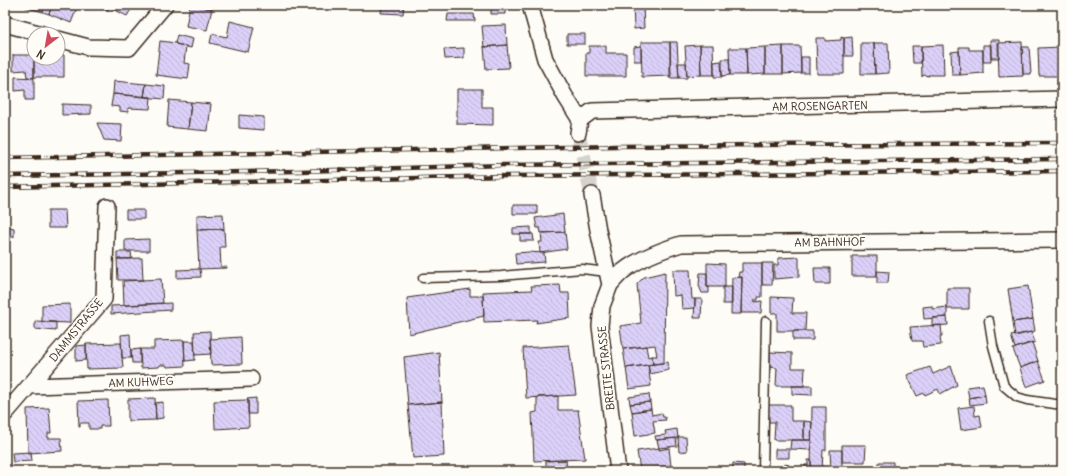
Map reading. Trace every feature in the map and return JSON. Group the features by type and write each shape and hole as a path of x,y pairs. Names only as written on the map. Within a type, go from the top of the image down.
{"street":[{"path":"66,40 88,47 129,48 165,5"},
{"name":"AM ROSENGARTEN","path":"530,5 545,59 579,126 592,111 1062,100"},
{"path":"5,24 26,30"},
{"path":"592,195 609,278"},
{"name":"DAMMSTRASSE","path":"5,414 104,299 107,206"},
{"name":"AM BAHNHOF","path":"609,278 635,263 681,244 1062,240"},
{"name":"BREITE STRASSE","path":"609,278 602,306 600,326 618,471"},
{"name":"AM KUHWEG","path":"30,386 251,379"}],"lane":[{"path":"423,278 501,276 582,270 609,278"},
{"path":"763,471 766,321"},
{"path":"989,321 993,346 1004,386 1017,397 1027,400 1062,405"}],"building":[{"path":"25,5 45,5 43,12 25,7"},
{"path":"45,5 52,5 49,14 43,12"},
{"path":"52,5 78,5 71,23 49,14"},
{"path":"98,5 111,5 108,10"},
{"path":"111,5 137,5 135,8 133,6 127,16 109,7"},
{"path":"190,5 212,9 207,30 186,26"},
{"path":"193,5 213,5 212,9"},
{"path":"382,5 404,5 403,14 381,13"},
{"path":"491,5 505,5 505,14 491,14"},
{"path":"633,5 643,5 644,28 634,29"},
{"path":"448,14 474,14 475,21 447,21"},
{"path":"230,21 254,27 248,52 210,43 212,34 227,37"},
{"path":"506,25 507,45 484,47 482,26"},
{"path":"567,34 585,34 585,44 567,44"},
{"path":"177,35 193,39 191,48 176,44"},
{"path":"841,37 844,38 844,74 817,74 816,38 825,38 825,41 841,40"},
{"path":"852,37 853,56 844,56 844,38"},
{"path":"990,40 999,40 999,58 991,58"},
{"path":"160,41 186,46 184,63 190,64 188,79 156,75"},
{"path":"641,42 670,42 671,76 642,77"},
{"path":"670,42 677,42 679,78 670,78"},
{"path":"1022,42 1023,76 999,77 998,43"},
{"path":"861,43 874,43 875,74 861,74"},
{"path":"874,43 888,43 889,73 875,74"},
{"path":"507,45 509,68 486,69 484,47"},
{"path":"700,45 701,75 687,76 685,46"},
{"path":"700,45 713,45 714,75 701,75"},
{"path":"943,45 944,75 923,75 922,77 921,46"},
{"path":"983,45 991,45 991,62 983,62"},
{"path":"589,46 606,46 606,53 626,53 626,76 586,76 586,53 589,53"},
{"path":"641,46 641,61 634,61 634,47"},
{"path":"783,46 783,74 765,74 765,47"},
{"path":"783,46 800,46 801,73 783,74"},
{"path":"912,46 921,46 921,63 913,63"},
{"path":"765,47 765,74 747,75 746,48"},
{"path":"959,47 969,47 969,50 983,50 983,73 960,75"},
{"path":"1022,47 1029,47 1031,74 1023,74"},
{"path":"1062,47 1062,76 1039,76 1038,48"},
{"path":"464,48 464,58 445,59 444,49"},
{"path":"729,48 746,48 747,75 730,75"},
{"path":"959,51 960,75 952,75 951,52"},
{"path":"13,55 26,55 26,66 34,66 34,78 27,77 26,70 13,71"},
{"path":"801,57 809,57 809,73 801,73"},
{"path":"722,59 729,59 730,75 722,76"},
{"path":"721,61 722,77 714,77 714,62"},
{"path":"678,63 686,63 687,78 679,78"},
{"path":"34,66 64,66 64,77 34,77"},
{"path":"15,77 34,78 34,100 25,100 25,90 15,91"},
{"path":"114,81 146,84 144,97 113,94"},
{"path":"146,84 165,86 164,99 144,97"},
{"path":"457,89 482,89 482,107 493,107 493,125 457,124"},
{"path":"113,94 151,97 150,109 128,108 128,112 120,111 120,107 111,106"},
{"path":"169,100 191,102 188,129 167,127"},
{"path":"191,102 211,104 208,131 188,129"},
{"path":"62,104 91,105 91,114 62,115"},
{"path":"239,115 264,117 264,130 239,128"},
{"path":"97,123 122,124 121,141 104,140"},
{"path":"513,205 537,205 537,214 513,214"},
{"path":"48,210 65,210 66,228 48,228"},
{"path":"126,210 144,210 144,219 126,219"},
{"path":"223,214 224,229 197,230 197,215"},
{"path":"563,214 565,232 541,233 540,228 537,228 535,218"},
{"path":"5,226 14,228 14,237 5,237"},
{"path":"531,227 531,234 513,234 513,228"},
{"path":"224,229 225,247 220,247 221,267 227,268 199,269 197,230"},
{"path":"565,232 567,249 540,253 539,242 542,242 541,233"},
{"path":"520,234 533,234 534,241 520,241"},
{"path":"149,239 149,251 125,251 125,240"},
{"path":"117,252 131,252 132,259 117,259"},
{"path":"515,253 544,253 545,262 516,264"},
{"path":"852,256 877,256 877,276 852,276"},
{"path":"799,257 799,277 774,279 774,265 778,265 778,258"},
{"path":"142,258 143,280 118,280 117,259"},
{"path":"707,263 725,264 725,287 707,287"},
{"path":"742,263 762,263 762,297 758,297 758,300 754,300 755,302 762,301 761,313 741,313 742,277 738,277 739,272 742,272"},
{"path":"762,263 773,263 772,285 762,285"},
{"path":"814,268 830,268 830,284 815,284"},
{"path":"200,269 201,277 177,278 177,270"},
{"path":"673,270 690,270 692,299 695,299 695,308 682,309 681,295 674,296"},
{"path":"877,271 889,272 888,283 877,283"},
{"path":"665,272 664,363 653,364 652,356 657,356 655,345 623,349 620,326 641,323 637,284 644,277"},
{"path":"700,273 707,273 707,287 709,287 709,293 702,293 699,286"},
{"path":"742,277 741,314 731,314 732,278"},
{"path":"161,279 163,303 124,305 123,281"},
{"path":"560,285 561,293 569,293 570,318 536,323 537,320 484,322 483,292 532,290 531,286"},
{"path":"1028,286 1033,319 1013,322 1008,289"},
{"path":"723,287 732,287 732,304 723,304"},
{"path":"947,288 969,288 969,309 947,309"},
{"path":"470,289 470,296 483,296 484,316 409,334 407,298"},
{"path":"771,297 793,298 792,313 806,313 805,331 777,331 777,313 771,313"},
{"path":"695,299 702,299 701,318 694,318"},
{"path":"171,303 171,310 111,314 111,306"},
{"path":"70,304 70,323 42,322 42,305"},
{"path":"932,306 932,309 947,307 947,317 924,319 923,307"},
{"path":"947,317 948,325 932,326 932,318"},
{"path":"1033,319 1035,331 1015,336 1013,322"},
{"path":"35,321 56,322 56,331 35,329"},
{"path":"941,325 941,345 923,347 922,341 912,341 910,327"},
{"path":"210,331 211,354 195,355 194,332"},
{"path":"793,331 813,331 813,340 793,340"},
{"path":"1031,332 1035,342 1015,348 1011,336"},
{"path":"130,334 131,358 122,358 121,335"},
{"path":"241,337 242,364 211,365 210,339"},
{"path":"184,340 185,366 167,367 166,365 160,365 159,367 141,368 140,349 154,349 154,341"},
{"path":"184,341 194,341 195,360 185,361"},
{"path":"1032,342 1038,361 1020,368 1013,349"},
{"path":"121,343 123,368 87,369 86,344"},
{"path":"86,345 86,360 76,361 76,346"},
{"path":"569,345 576,395 526,398 523,348"},
{"path":"646,346 648,357 652,356 653,364 626,368 623,349"},
{"path":"140,349 140,363 132,363 131,350"},
{"path":"439,352 442,402 408,405 404,357"},
{"path":"770,352 792,353 792,368 805,368 804,386 776,386 777,368 770,367"},
{"path":"1060,352 1062,352 1062,373 1059,373"},
{"path":"1038,361 1045,380 1026,387 1020,368"},
{"path":"668,362 669,370 650,374 648,365"},
{"path":"648,365 651,386 629,389 626,368"},
{"path":"951,366 957,385 940,394 938,389 925,395 924,393 917,396 907,375 930,367 933,374"},
{"path":"983,385 985,395 969,398 967,387"},
{"path":"792,386 812,386 812,395 792,394"},
{"path":"649,394 650,402 630,404 629,397"},
{"path":"985,395 986,403 970,405 969,398"},
{"path":"558,396 558,410 578,410 585,459 534,461 532,413 537,412 537,397"},
{"path":"155,398 156,420 128,421 128,399"},
{"path":"256,398 256,414 248,414 247,399"},
{"path":"108,400 109,426 100,426 100,429 89,429 89,423 80,423 79,427 78,401"},
{"path":"248,400 249,427 215,429 214,401"},
{"path":"163,402 163,418 156,419 155,403"},
{"path":"442,402 444,456 413,458 408,405"},
{"path":"650,402 651,409 632,412 630,404"},
{"path":"768,405 791,405 791,421 804,421 804,440 774,440 775,422 768,422"},
{"path":"974,406 975,416 980,415 982,427 961,430 958,408"},
{"path":"812,407 826,407 826,450 823,450 822,471 811,471"},
{"path":"49,408 51,433 48,433 48,438 61,438 62,451 28,453 27,409"},
{"path":"651,409 652,415 662,413 666,420 653,421 655,433 635,436 632,412"},
{"path":"804,421 812,422 811,440 804,440"},
{"path":"677,429 678,438 656,440 655,436 666,435 665,431"},
{"path":"678,437 686,437 687,451 679,452"},
{"path":"676,438 677,446 659,448 657,440"},
{"path":"791,440 811,440 811,450 790,449"},
{"path":"842,445 866,445 865,462 842,462"},
{"path":"659,448 659,450 669,448 671,466 640,470 637,451"},
{"path":"775,449 789,449 789,458 775,458"},
{"path":"830,450 842,450 842,471 831,471"},
{"path":"31,452 32,461 13,462 12,453"},
{"path":"566,460 567,471 546,471 546,461"},
{"path":"808,460 811,460 811,471 805,471 805,465 808,465"},
{"path":"879,462 893,462 893,471 879,471"},
{"path":"733,463 744,464 744,471 733,471"},
{"path":"785,464 789,465 789,471 784,471"},
{"path":"661,468 661,471 647,471 647,469"}],"tunnel":[{"path":"578,133 592,195"}],"railway":[{"path":"5,158 616,146 1062,143"},
{"path":"5,176 300,171 505,165 1062,159"},
{"path":"5,187 509,176 1062,171"}]}
